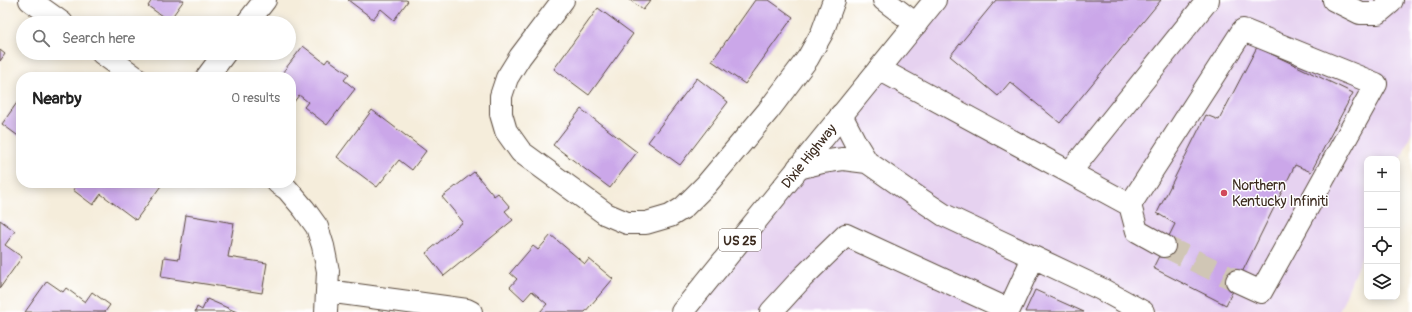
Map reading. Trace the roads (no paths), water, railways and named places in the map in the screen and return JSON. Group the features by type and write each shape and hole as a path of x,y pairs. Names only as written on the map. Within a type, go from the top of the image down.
{"street":[{"path":"30,0 52,16"},
{"path":"252,16 265,0"},
{"path":"563,0 520,57 507,78 501,96 501,114 506,131 521,152 606,214 627,223 646,223 670,216 683,208 706,185 740,145 808,58 822,33 834,0"},
{"path":"884,0 916,24"},
{"name":"Dixie Highway","path":"682,312 935,0"},
{"path":"1070,172 1208,0"},
{"path":"1334,0 1360,13 1378,13 1392,0"},
{"path":"1130,205 1243,30 1376,84 1261,292 1237,281"},
{"path":"111,60 127,72"},
{"path":"211,72 220,60"},
{"path":"879,69 1130,205 1137,231 1164,246"},
{"path":"841,115 867,162 944,215 1100,289 1143,312"},
{"path":"798,168 843,159 867,162"},
{"path":"286,188 317,227 323,246 328,271 326,302 467,310 471,312"},
{"path":"771,312 802,278 846,235 1009,311 1033,258"}],"tunnel":[{"path":"1164,246 1237,281"}],"place":[{"name":"Northern Kentucky Infiniti","path":"1224,193"}]}
